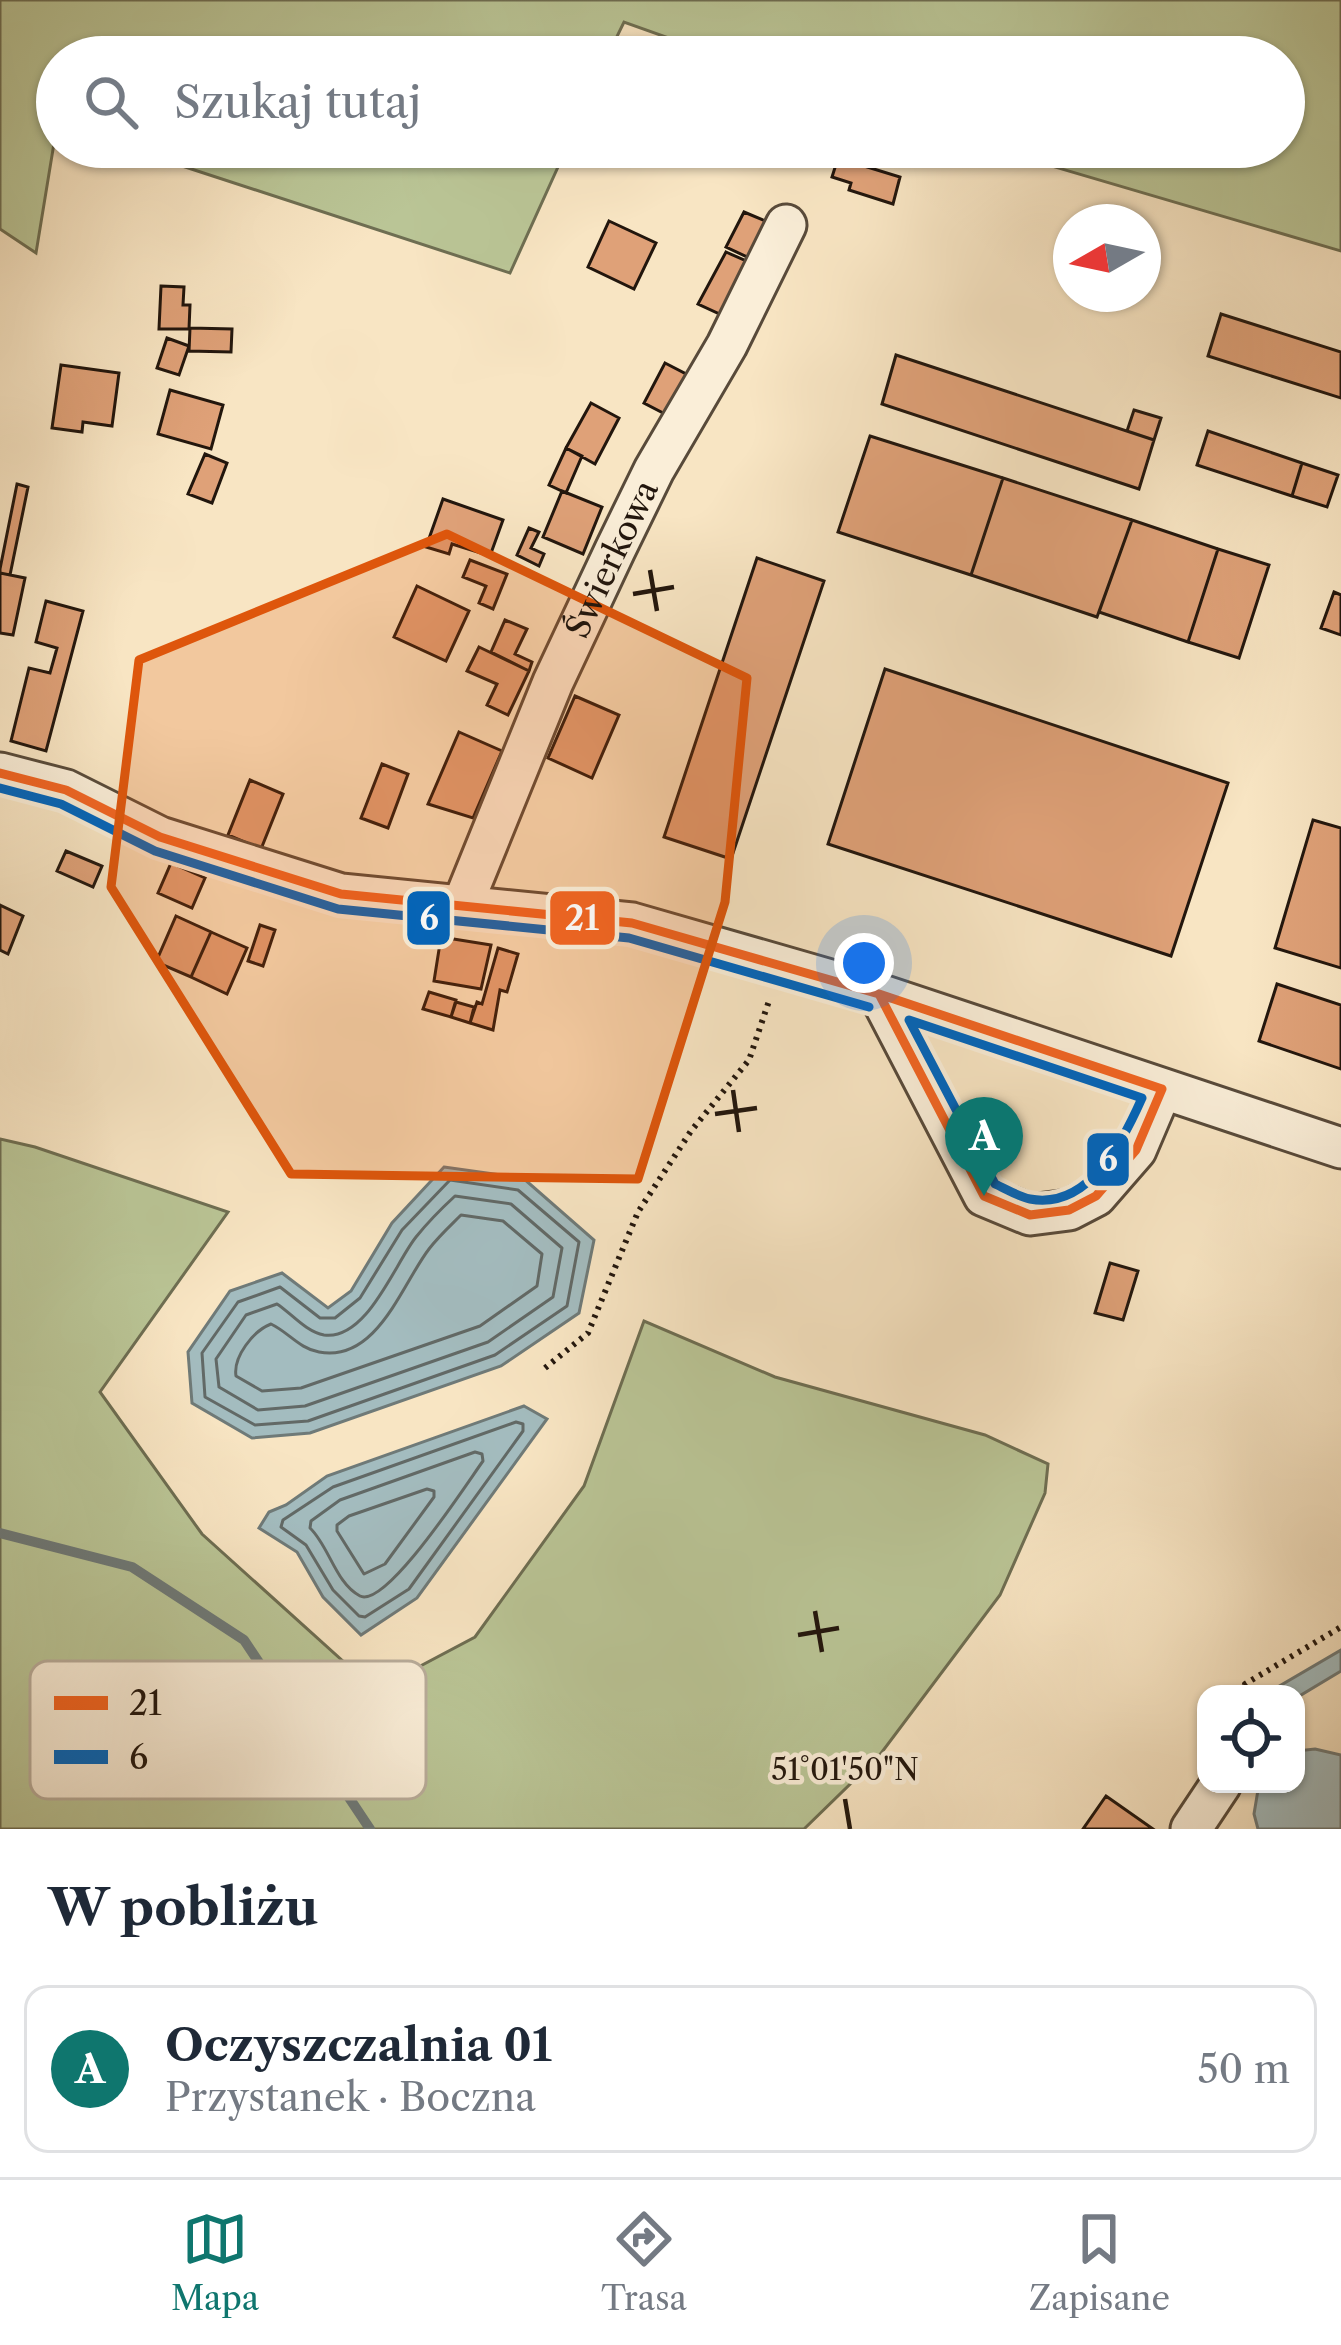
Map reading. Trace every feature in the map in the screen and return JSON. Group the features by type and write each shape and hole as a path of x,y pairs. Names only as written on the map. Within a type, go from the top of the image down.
{"street":[{"name":"Świerkowa","path":"462,906 553,682 615,550 654,470 718,362 786,225"},
{"path":"0,773 66,790 160,837 341,894 632,923 879,994 1341,1148"},
{"path":"879,994 984,1196 1030,1214 1069,1210 1096,1196 1136,1150 1162,1090"},
{"path":"1191,1829 1215,1793"}],"path":[{"path":"545,1368 588,1333 638,1213 691,1131 749,1060 780,966"},
{"path":"1244,1685 1341,1627"}],"highlighted area":[{"path":"447,534 747,678 725,902 638,1179 291,1174 111,887 139,660"}],"green space":[{"path":"0,0 1341,0 1341,251 1058,168 1305,168 1305,36 663,36 624,22 617,36 36,36 36,168 50,168 36,253 0,229"},
{"path":"188,168 558,168 510,273"},
{"path":"0,1139 228,1212 100,1392 202,1534 343,1661 30,1661 30,1799 426,1799 426,1663 475,1637 584,1486 644,1321 775,1377 985,1435 1048,1464 1045,1493 1000,1595 879,1756 804,1829 0,1829"}],"water":[{"path":"444,1167 523,1178 594,1240 579,1313 501,1366 310,1433 252,1438 192,1403 188,1352 230,1291 282,1273 328,1308 351,1291 392,1223"},
{"path":"524,1406 547,1419 417,1598 361,1635 323,1597 297,1552 259,1528 269,1512 327,1476"},
{"path":"1341,1650 1341,1671 1305,1693 1305,1685 1281,1685"},
{"path":"1305,1750 1341,1755 1341,1829 1258,1829 1254,1814 1258,1793 1305,1793"}],"building":[{"path":"835,168 871,168 900,177 893,204 849,190 851,183 832,177"},
{"path":"744,212 780,227 762,264 726,247"},
{"path":"609,221 656,243 634,289 588,267"},
{"path":"726,252 753,264 724,316 698,304"},
{"path":"161,286 184,287 183,305 190,305 189,329 159,329"},
{"path":"1221,314 1341,352 1341,398 1208,356"},
{"path":"190,328 232,329 231,352 189,351"},
{"path":"167,338 189,346 179,375 157,368"},
{"path":"896,355 1154,440 1139,489 882,404"},
{"path":"665,363 688,375 667,415 644,403"},
{"path":"61,365 119,373 112,426 83,422 82,432 52,428"},
{"path":"170,390 223,405 211,449 158,434"},
{"path":"591,403 619,418 595,464 566,448"},
{"path":"1134,410 1161,418 1154,440 1127,431"},
{"path":"1208,431 1302,463 1292,496 1197,465"},
{"path":"870,436 1003,478 971,575 838,532"},
{"path":"566,448 582,456 566,493 549,485"},
{"path":"205,454 227,463 212,503 188,494"},
{"path":"1302,463 1338,475 1327,507 1292,496"},
{"path":"1003,478 1132,520 1097,617 971,575"},
{"path":"17,484 28,487 10,575 0,569"},
{"path":"562,491 602,507 583,554 543,537"},
{"path":"443,499 503,520 490,556 452,544 449,554 426,547"},
{"path":"1132,520 1218,549 1188,642 1099,612"},
{"path":"529,528 539,532 531,548 544,554 539,566 517,555"},
{"path":"1218,549 1269,565 1239,658 1188,642"},
{"path":"757,558 824,581 731,859 664,837"},
{"path":"470,560 507,574 493,609 479,603 486,586 463,577"},
{"path":"0,573 25,578 13,635 0,633"},
{"path":"417,586 469,611 446,661 394,637"},
{"path":"1334,592 1341,595 1341,635 1321,628"},
{"path":"46,601 83,611 46,751 11,741 29,668 50,673 57,648 36,642"},
{"path":"505,620 527,629 515,654 532,662 529,671 491,652"},
{"path":"479,647 529,671 508,715 487,705 497,684 467,671"},
{"path":"885,669 1228,783 1171,956 828,844"},
{"path":"575,696 619,715 592,778 548,758"},
{"path":"459,732 502,751 473,818 428,804"},
{"path":"382,764 408,774 388,828 361,818"},
{"path":"250,780 283,794 261,849 228,835"},
{"path":"1313,820 1341,828 1341,968 1275,948"},
{"path":"66,851 102,866 93,887 57,871"},
{"path":"171,863 205,878 192,908 158,893"},
{"path":"0,905 23,916 8,954 0,950"},
{"path":"176,916 211,932 191,977 156,962"},
{"path":"260,925 275,930 263,966 248,961"},
{"path":"211,932 247,948 227,994 191,977"},
{"path":"441,937 491,945 481,989 434,981"},
{"path":"498,948 518,954 507,992 500,990 493,1030 470,1023 477,1002 482,1004"},
{"path":"1277,984 1341,1005 1341,1069 1259,1041"},
{"path":"429,992 456,1000 451,1017 423,1009"},
{"path":"456,1002 474,1007 470,1023 451,1017"},
{"path":"1110,1263 1138,1271 1123,1320 1095,1313"},
{"path":"1106,1796 1153,1829 1083,1829"}],"waterway":[{"path":"0,1533 132,1567 244,1640 258,1661"},
{"path":"350,1799 370,1829"}],"transit line":[{"name":"21","path":"0,773 66,790 160,837 341,894 632,923 879,994 1162,1089"},
{"name":"6","path":"0,788 61,804 155,851 338,909 629,938 869,1007"},
{"name":"21","path":"879,994 984,1196 1030,1215 1069,1210 1096,1196 1136,1150 1162,1089"},
{"name":"6","path":"909,1020 1142,1098 1114,1152 1086,1183 1051,1200 1026,1198 995,1184 909,1020"}],"place":[{"name":"Oczyszczalnia 01","path":"984,1196"}]}
